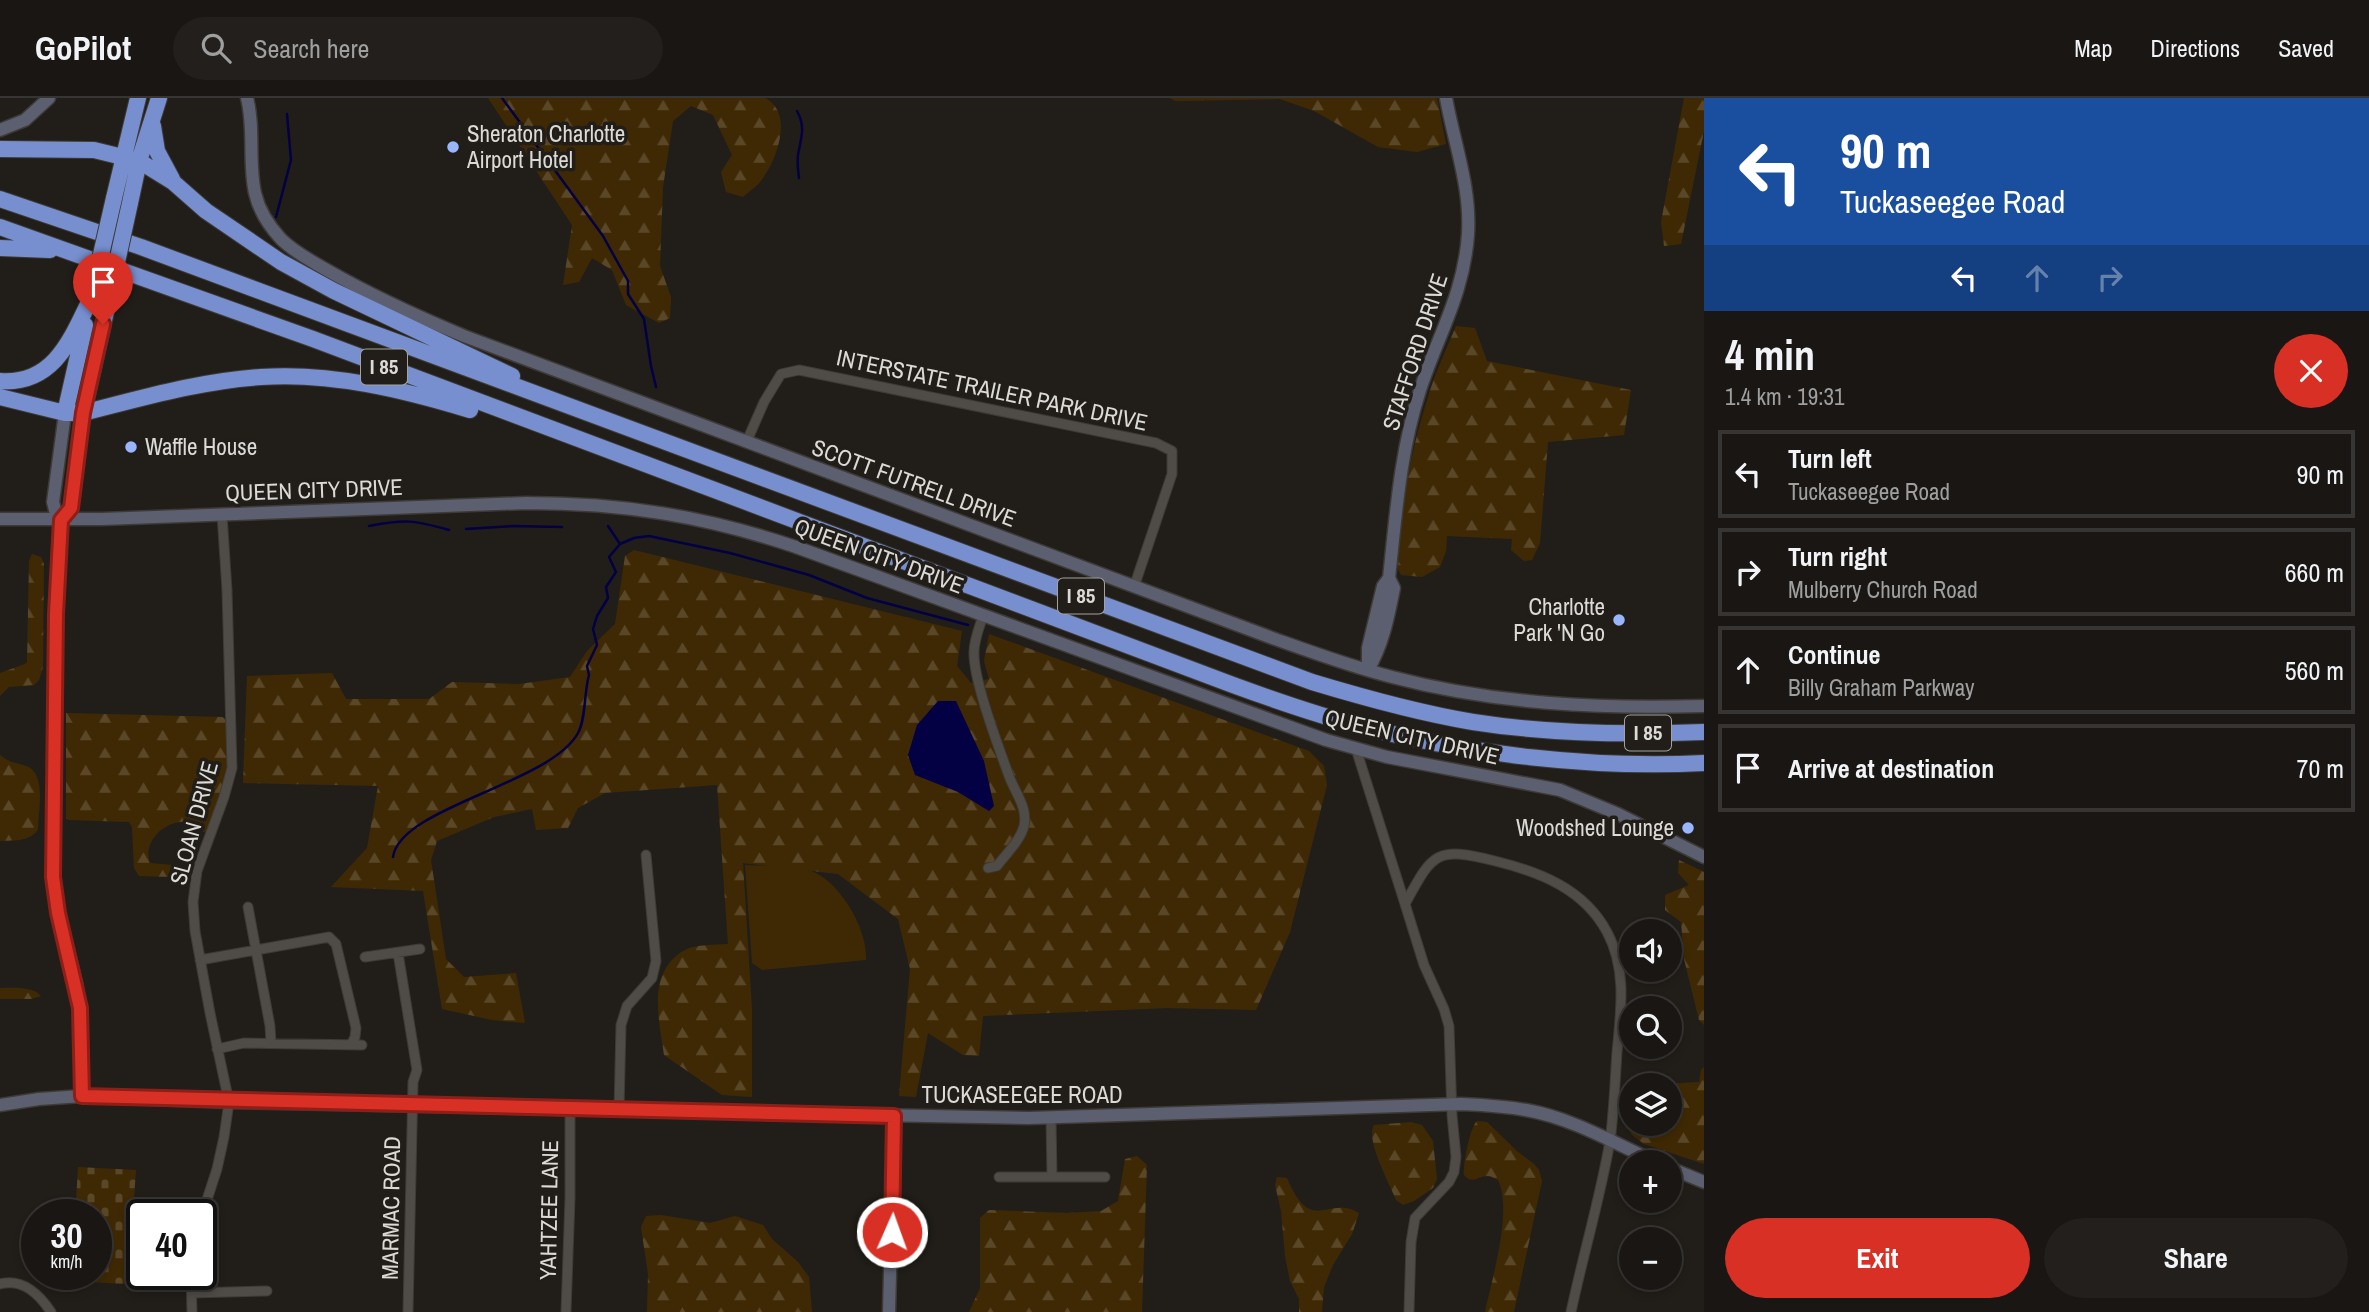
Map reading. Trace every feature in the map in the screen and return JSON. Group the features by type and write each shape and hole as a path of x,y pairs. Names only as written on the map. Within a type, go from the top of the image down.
{"highway":[{"path":"83,413 130,203 138,98"},
{"path":"65,413 114,198 159,98"},
{"path":"152,116 157,151 173,182"},
{"path":"0,149 94,150 132,159 173,182 206,211 290,267 582,412"},
{"name":"I 85","path":"0,199 141,247 1260,664 1362,697 1425,713 1528,729 1704,732"},
{"name":"I 85","path":"0,227 313,339 1242,688 1359,726 1454,746 1532,757 1640,765 1704,764"},
{"path":"0,247 77,253"},
{"path":"0,381 22,380 56,360 70,341 91,298"},
{"path":"0,397 65,413 83,413 206,383 262,377 308,377 374,386 432,398 607,451"}],"street":[{"path":"0,130 26,120 49,98"},
{"name":"SCOTT FUTRELL DRIVE","path":"247,98 251,117 253,177 259,206 272,229 302,255 376,296 464,337 1134,587 1368,670 1435,687 1553,705 1704,706"},
{"name":"STAFFORD DRIVE","path":"1368,670 1379,650 1394,588 1389,578 1396,503 1409,429 1424,380 1456,300 1465,263 1468,222 1466,188 1446,98"},
{"name":"INTERSTATE TRAILER PARK DRIVE","path":"746,443 764,402 781,374 799,370 1156,443 1172,451 1172,474 1134,587"},
{"path":"61,520 56,514 53,502 65,413"},
{"path":"82,1096 80,1008 58,913 53,877 55,626 61,520 71,508 83,413"},
{"name":"QUEEN CITY DRIVE","path":"0,519 61,520 569,503 638,508 708,520 761,535 1283,726 1356,749 1443,769 1560,790 1618,814 1704,857"},
{"name":"SLOAN DRIVE","path":"207,1199 217,1169 229,1102 195,931 194,892 197,871 225,797 232,768 222,515"},
{"path":"983,616 975,643 975,666 1010,779 1024,807 1025,816 1017,841 997,866 988,868"},
{"path":"1356,749 1418,948 1449,1026 1456,1167 1449,1182 1415,1218 1411,1242 1409,1312"},
{"path":"1405,904 1427,865 1441,855 1457,853 1520,867 1562,885 1589,908 1606,930 1612,943 1621,982 1610,1140 1571,1312"},
{"path":"619,1110 621,1025 627,1006 652,978 656,961 646,855"},
{"path":"248,907 271,1043"},
{"path":"200,960 324,936 332,938 336,944 356,1028 351,1045"},
{"path":"365,957 420,949"},
{"name":"MARMAC ROAD","path":"397,953 417,1070 413,1082 408,1312"},
{"path":"217,1049 240,1043 362,1045"},
{"name":"TUCKASEEGEE ROAD","path":"0,1105 82,1096 229,1102 1051,1118 1452,1105 1497,1106 1527,1110 1566,1122 1631,1150"},
{"name":"YAHTZEE LANE","path":"566,1312 570,1108"},
{"path":"889,1312 895,1160 894,1116"},
{"path":"1051,1118 1052,1177"},
{"path":"1682,1173 1704,1182"},
{"path":"999,1177 1105,1177"},
{"path":"0,1284 14,1282 25,1286 36,1293 51,1312"},
{"path":"192,1290 192,1312"},
{"path":"192,1293 267,1291"}],"green space":[{"path":"488,98 765,98 774,105 779,115 780,139 766,174 743,197 726,192 721,172 732,155 713,115 691,106 673,121 663,187 660,266 671,297 670,318 659,323 626,305 612,270 592,258 579,282 563,285 572,225"},
{"path":"1170,98 1437,98 1446,144 1417,152 1378,147 1314,111 1280,99 1175,101"},
{"path":"1684,98 1704,98 1704,131 1681,244 1664,246 1661,222"},
{"path":"1456,326 1475,328 1487,361 1631,390 1624,435 1548,442 1540,543 1532,560 1524,561 1511,550 1512,539 1447,536 1446,551 1440,567 1422,577 1401,575 1398,569 1401,526 1411,461 1431,388"},
{"path":"634,550 962,631 957,666 971,683 989,679 984,661 989,634 1309,751 1324,766 1327,785 1290,932 1256,1010 1168,1008 983,1016 979,1056 963,1055 928,1033 916,1097 899,1096 910,969 898,919 838,874 743,863 752,1010 752,1097 722,1095 664,1055 658,1012 660,983 673,959 690,948 728,944 717,785 605,793 578,808 568,828 536,830 532,809 494,817 437,841 431,860 446,959 464,977 516,973 525,1023 492,1020 442,1009 423,891 331,887 367,848 378,786 243,783 247,676 332,673 346,699 429,699 452,682 519,684 570,677 587,651 615,624 625,556"},
{"path":"32,554 41,557 44,564 43,667 39,680 34,685 9,687 0,696 0,673 27,662 29,561"},
{"path":"66,713 226,719 229,762 207,831 203,832 186,822 175,823 157,834 148,852 150,863 183,866 190,871 188,884 170,877 139,876 134,868 132,827 129,822 66,818"},
{"path":"0,755 26,766 37,776 40,793 38,829 27,838 0,841"},
{"path":"1679,860 1704,872 1704,1025 1699,1020 1684,959 1682,919 1677,919 1665,910 1665,895 1689,885 1678,873"},
{"path":"745,865 796,868 822,876 842,896 857,921 866,960 762,970 752,963"},
{"path":"0,988 28,989 41,996 31,999 0,999"},
{"path":"1704,1067 1704,1164 1682,1157 1682,1150 1662,1150 1644,1144 1633,1136 1682,1136 1682,1083 1699,1082"},
{"path":"1477,1121 1487,1122 1534,1164 1542,1181 1514,1312 1485,1312 1500,1245 1503,1209 1498,1180 1488,1176 1470,1179 1464,1175 1468,1146"},
{"path":"1411,1122 1422,1125 1433,1141 1437,1179 1433,1188 1403,1205 1396,1200 1384,1173 1375,1151 1372,1132 1374,1125"},
{"path":"1137,1156 1147,1165 1142,1312 969,1312 980,1288 980,1218 989,1210 1067,1213 1101,1211 1118,1201 1125,1159"},
{"path":"78,1167 136,1170 134,1199 126,1199 126,1284 112,1283 112,1199 76,1199"},
{"path":"1277,1177 1287,1178 1296,1196 1304,1206 1312,1210 1348,1208 1359,1213 1352,1234 1333,1265 1324,1287 1322,1312 1299,1312 1299,1299 1290,1281 1285,1256 1281,1211 1275,1185"},
{"path":"661,1215 710,1223 735,1216 763,1225 772,1239 798,1262 809,1277 812,1312 647,1312 648,1274 641,1227 646,1216"}],"shaded area":[{"path":"938,701 956,701 984,761 994,806 989,811 958,792 915,775 908,755 917,725"}],"waterway":[{"path":"502,98 603,236 628,281 628,294 644,319 656,387"},
{"path":"797,111 802,127 798,158 799,178"},
{"path":"276,217 291,160 287,114"},
{"path":"369,526 409,522 449,530"},
{"path":"608,526 620,544"},
{"path":"466,529 562,527"},
{"path":"393,857 402,839 421,824 538,767 562,751 578,733 589,675 587,666 597,645 593,629 608,598 606,587 616,572 609,557 620,544 634,538 649,536 730,553 809,575 867,598 968,625"}],"place":[{"name":"Sheraton Charlotte Airport Hotel","path":"453,147"},
{"name":"Waffle House","path":"131,447"},
{"name":"Charlotte Park 'N Go","path":"1619,620"},
{"name":"Woodshed Lounge","path":"1688,828"}],"route":[{"path":"103,324 83,413 71,508 61,520 56,614 53,877 58,913 80,1008 82,1096 229,1102 299,1101 894,1116 892,1232"}]}
